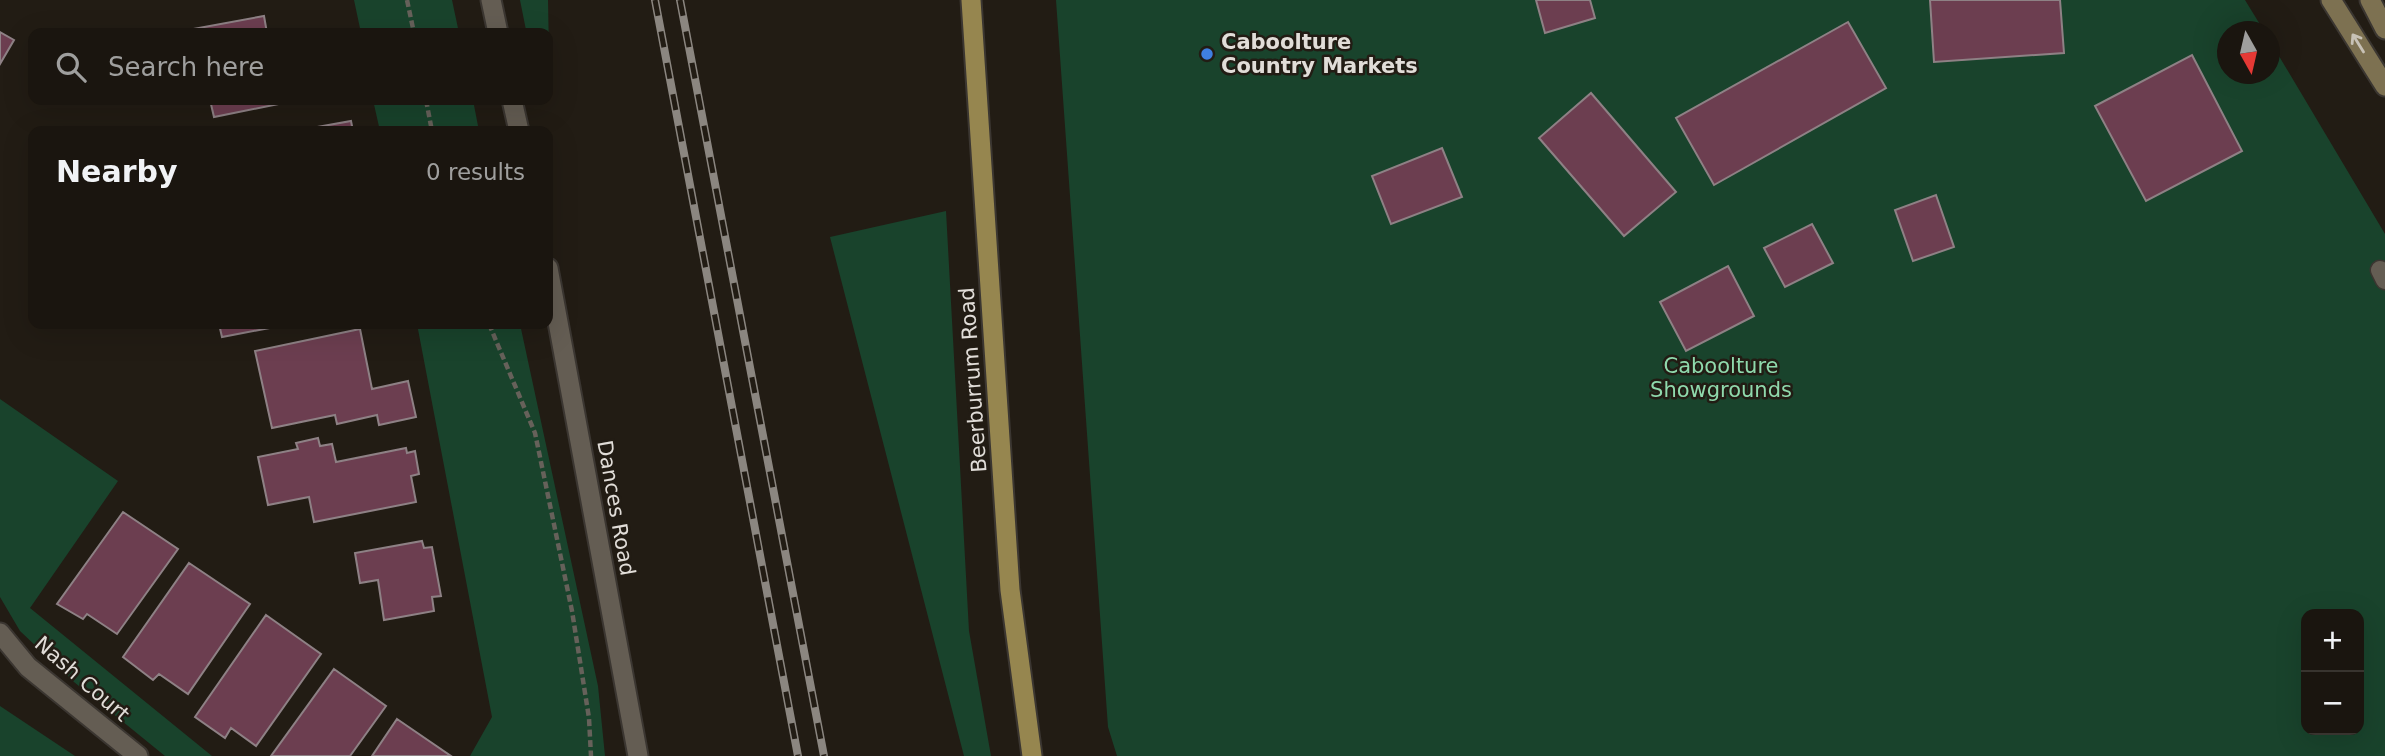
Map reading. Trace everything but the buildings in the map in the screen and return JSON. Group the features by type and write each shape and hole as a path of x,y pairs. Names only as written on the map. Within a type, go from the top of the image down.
{"main road":[{"name":"Beerburrum Road","path":"971,0 1010,590 1032,756"},
{"path":"2331,0 2385,86"},
{"path":"2370,0 2385,29"}],"street":[{"path":"491,0 497,28"},
{"path":"513,105 518,126"},
{"name":"Dances Road","path":"553,292 638,756"},
{"name":"Nash Court","path":"0,633 27,667 138,756"}],"path":[{"path":"407,0 413,28"},
{"path":"427,105 431,126"},
{"path":"491,329 535,433 572,611 589,718 591,756"}],"green space":[{"path":"354,0 452,0 458,28 360,28"},
{"path":"520,0 548,0 549,28 526,28"},
{"name":"Caboolture Showgrounds","path":"1056,0 2245,0 2258,21 2217,21 2217,84 2280,84 2280,58 2385,234 2385,756 1117,756 1108,727"},
{"path":"374,105 474,105 478,126 379,126"},
{"path":"946,211 969,631 991,756 964,756 830,237"},
{"path":"418,329 521,329 598,686 605,756 470,756 492,717"},
{"path":"0,399 118,481 30,608 212,756 165,756 74,682 20,631 0,597"},
{"path":"0,706 75,756 0,756"}],"railway":[{"path":"655,0 798,756"},
{"path":"680,0 824,756"}],"place":[{"name":"Caboolture Country Markets","path":"1207,54"}]}
